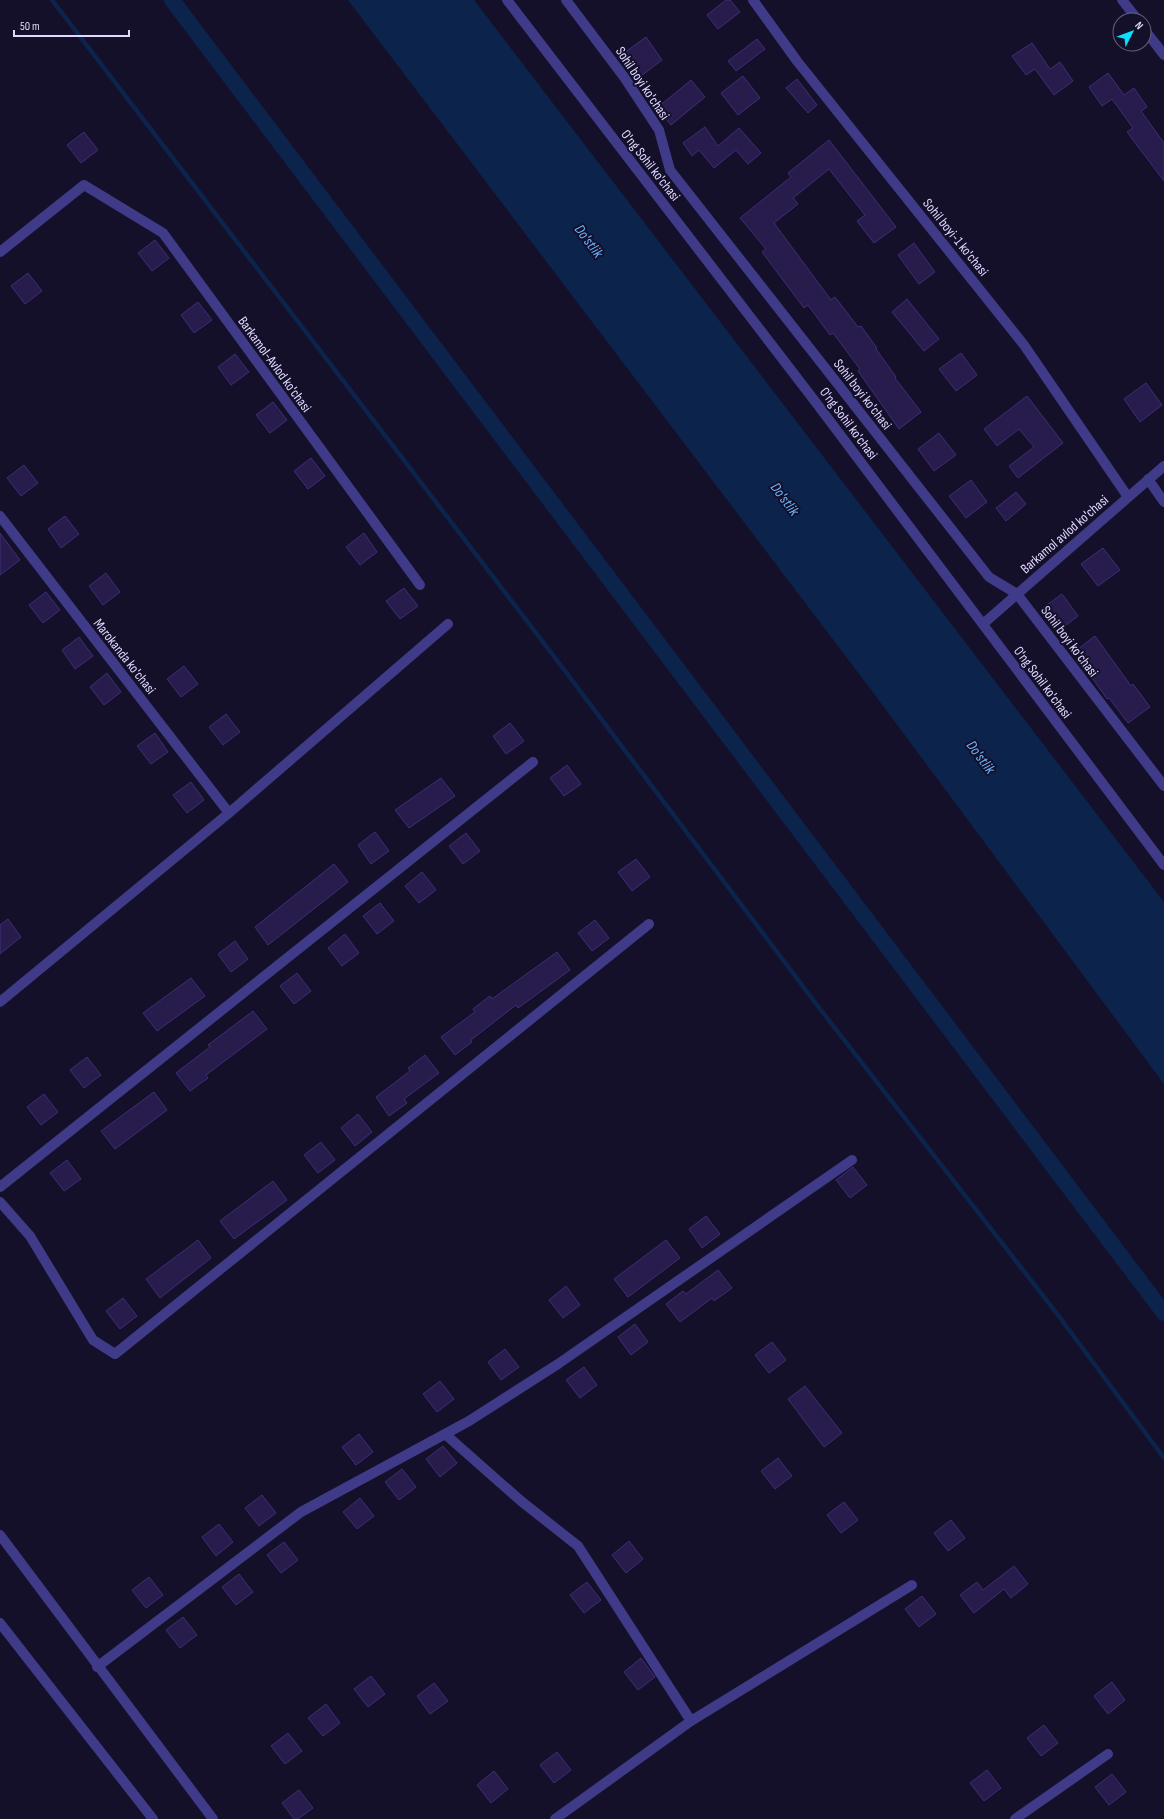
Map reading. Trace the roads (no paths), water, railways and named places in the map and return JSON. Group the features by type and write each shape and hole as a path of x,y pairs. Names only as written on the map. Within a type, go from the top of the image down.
{"street":[{"name":"O'ng Sohil ko'chasi","path":"507,0 809,393 1164,866"},
{"name":"Sohil boyi ko'chasi","path":"566,0 624,77 659,130 670,170 989,577 1017,594 1164,786"},
{"name":"Sohil boyi-1 ko'chasi","path":"753,0 797,61 1024,345 1128,497"},
{"path":"1122,0 1132,12"},
{"path":"1152,39 1164,55"},
{"name":"Barkamol-Avlod ko'chasi","path":"0,252 84,185 163,233 420,585"},
{"name":"Barkamol avlod ko'chasi","path":"983,624 1164,466"},
{"path":"1148,479 1164,502"},
{"name":"Marokanda ko'chasi","path":"0,516 229,813"},
{"path":"0,1001 229,813 448,624"},
{"path":"0,1187 533,762"},
{"path":"0,1202 30,1236 93,1340 115,1354 649,924"},
{"path":"98,1667 301,1512 468,1421 558,1364 852,1160"},
{"path":"445,1434 522,1501 578,1546 691,1721"},
{"path":"0,1535 213,1819"},
{"path":"555,1819 691,1721 912,1585"},
{"path":"0,1623 153,1819"},
{"path":"1016,1819 1108,1754"}],"water":[{"name":"Do'stlik","path":"348,0 474,0 1164,902 1164,1084 869,687"}],"waterway":[{"path":"52,0 559,663 817,1005 1058,1315 1164,1458"},
{"path":"172,0 1164,1313"}]}
